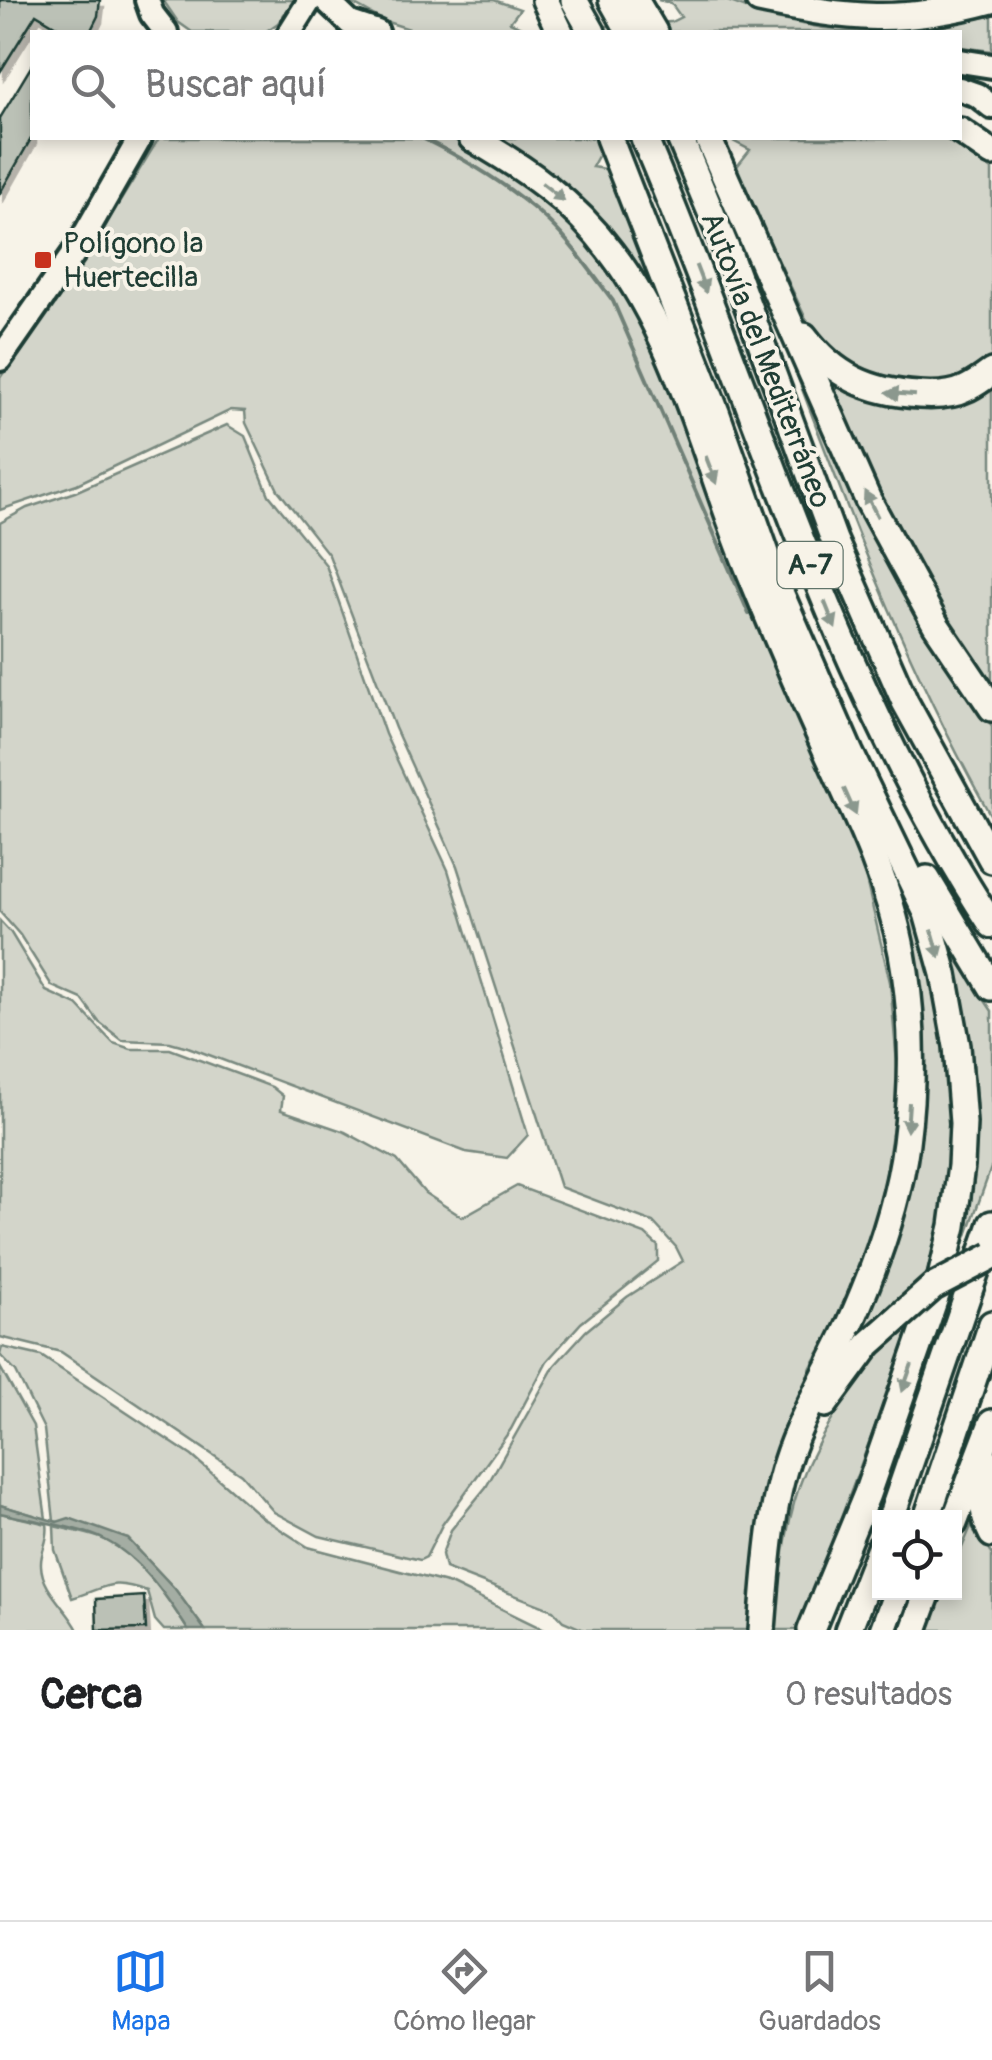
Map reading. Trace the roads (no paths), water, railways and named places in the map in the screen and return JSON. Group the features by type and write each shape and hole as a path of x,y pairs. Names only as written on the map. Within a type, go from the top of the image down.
{"highway":[{"path":"544,0 559,30"},
{"path":"574,0 591,30"},
{"path":"612,0 629,30"},
{"path":"635,0 653,30"},
{"path":"759,0 836,16 890,19 941,14 992,0"},
{"path":"962,132 992,153"},
{"path":"476,140 514,162 574,208 612,252 640,297 671,361 750,573 873,853 902,952 910,1086 897,1190 867,1282 794,1442 777,1503 762,1630"},
{"path":"610,140 716,412 779,590 850,753 927,913 958,1046 962,1124 953,1226 939,1286 867,1494 811,1630"},
{"name":"Autovía del Mediterráneo","path":"645,140 835,628 901,768 992,925"},
{"name":"Autovía del Mediterráneo","path":"681,140 730,258 842,558 905,702 992,860"},
{"path":"709,140 868,500 936,625 992,708"},
{"path":"739,207 803,335 821,359 853,382 888,394 936,396 992,382"},
{"path":"962,391 992,372"},
{"path":"826,695 938,899 992,987"},
{"path":"894,1510 992,1224"},
{"path":"777,1503 829,1398 869,1344 933,1287 992,1256"},
{"path":"930,1510 992,1324"},
{"path":"959,1510 992,1423"},
{"path":"992,1436 982,1482 985,1520 992,1534"},
{"path":"848,1630 872,1568"},
{"path":"882,1630 895,1600"},
{"path":"914,1630 925,1600"}],"main road":[{"path":"147,0 163,30"},
{"path":"291,30 310,0"},
{"path":"326,0 350,23 372,30"},
{"path":"962,61 992,66"},
{"path":"962,90 992,107"},
{"path":"0,359 76,250 139,140"}],"waterway":[{"path":"426,140 488,175 548,221 613,301 749,614"}],"place":[{"name":"Polígono la Huertecilla","path":"43,260"}]}
